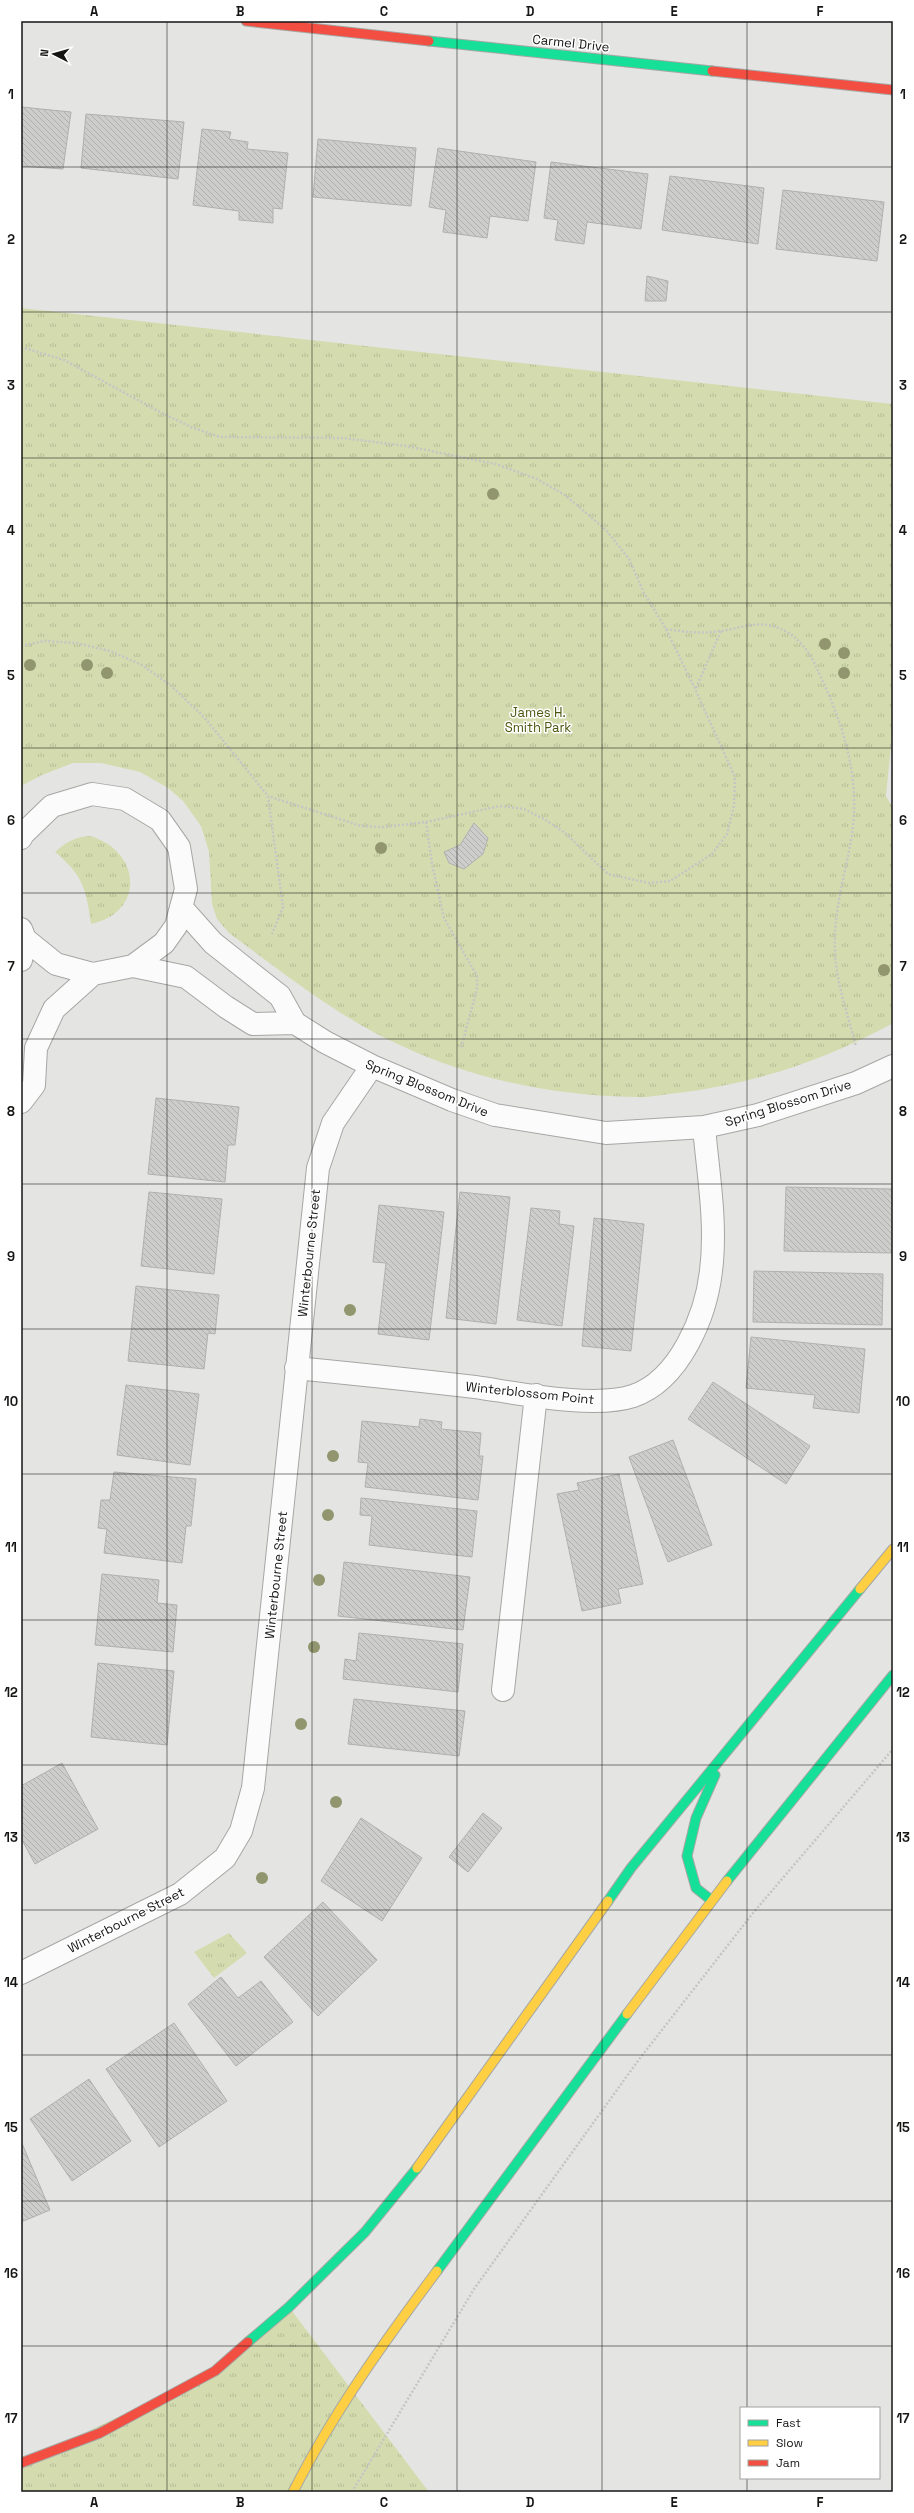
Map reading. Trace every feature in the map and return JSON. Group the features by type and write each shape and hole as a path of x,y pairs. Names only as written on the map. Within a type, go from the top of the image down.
{"main road":[{"name":"Carmel Drive","path":"246,21 893,90"},
{"path":"21,2463 100,2433 215,2371 289,2307 365,2232 434,2146 631,1868 728,1747 893,1549"},
{"path":"293,2492 316,2446 367,2365 711,1900 893,1676"},
{"path":"711,1900 696,1888 687,1856 696,1818 728,1747"}],"street":[{"path":"21,838 29,820 52,806 92,794 125,799 160,820 178,847 186,889 176,926 164,943 132,966"},
{"name":"Spring Blossom Drive","path":"182,907 213,943 280,996 295,1023 325,1042 372,1066 433,1093 495,1115 606,1133 704,1127 758,1115 856,1083 893,1066"},
{"path":"23,934 56,964 93,974 132,966 186,976 226,1008 253,1024 295,1023"},
{"path":"21,960 23,934"},
{"path":"21,1102 34,1085 36,1048 54,1009 93,974"},
{"name":"Winterbourne Street","path":"21,1973 180,1894 225,1858 241,1831 253,1788 318,1168 333,1123 372,1066"},
{"name":"Winterblossom Point","path":"296,1368 594,1402 634,1396 663,1378 690,1341 704,1308 711,1271 713,1231 704,1127"},
{"path":"503,1690 536,1395"}],"path":[{"path":"21,347 64,360 191,428 220,437 342,438 406,446 496,464 537,479 565,495 606,530 629,559 644,593 666,629 696,689 735,778 734,806 727,834 712,854 670,881 649,883 608,874 564,832 544,819 524,809 500,806 426,822 384,827 361,826 268,796"},
{"path":"666,629 691,634 722,631 746,624 775,626 796,637 810,652 841,724 851,766 854,811 837,916 835,949 838,982 853,1034"},
{"path":"696,689 722,631"},
{"path":"21,646 45,641 76,643 110,650 142,665 170,685 204,717 268,796 283,907 272,934"},
{"path":"426,822 432,864 444,918 477,976 477,989 461,1048"},
{"path":"352,2492 474,2289 637,2062 753,1913 893,1749"}],"green space":[{"name":"James H. Smith Park","path":"21,308 893,404 893,726 886,796 893,808 893,1023 816,1059 762,1077 706,1089 678,1093 640,1097 605,1096 546,1089 488,1077 431,1059 380,1036 335,1009 292,980 229,933 217,919 212,904 209,852 201,826 183,801 168,788 140,772 101,763 73,763 42,775 21,786"},
{"path":"90,836 107,844 120,855 127,868 130,882 128,895 121,908 109,918 91,924 82,884 72,868 55,852 63,845 71,841"},
{"path":"229,1933 247,1953 214,1978 194,1952"},
{"path":"289,2307 429,2492 21,2492 21,2463 215,2371"}],"building":[{"path":"21,107 71,112 63,169 21,166"},
{"path":"86,114 184,122 178,179 81,168"},
{"path":"202,129 231,132 229,139 248,142 247,149 288,153 282,209 273,208 273,223 239,220 239,211 193,205"},
{"path":"318,139 416,148 411,206 313,197"},
{"path":"438,148 536,162 528,221 490,216 487,238 443,232 446,210 429,207"},
{"path":"551,162 648,174 641,229 587,222 584,244 555,240 558,220 544,218"},
{"path":"670,176 764,188 758,244 662,230"},
{"path":"783,190 884,202 877,261 776,249"},
{"path":"647,276 668,281 666,301 645,301"},
{"path":"474,823 488,838 483,854 464,869 449,863 444,852 460,845"},
{"path":"156,1098 239,1107 235,1145 228,1145 225,1182 148,1174"},
{"path":"786,1187 893,1189 893,1253 784,1251"},
{"path":"149,1192 222,1199 214,1274 141,1266"},
{"path":"460,1192 510,1197 496,1324 446,1318"},
{"path":"379,1205 444,1212 429,1340 378,1334 386,1263 373,1262"},
{"path":"531,1208 560,1211 559,1224 574,1226 562,1326 517,1320"},
{"path":"594,1218 644,1224 631,1351 582,1346"},
{"path":"754,1271 883,1274 882,1325 753,1322"},
{"path":"136,1286 219,1295 215,1334 208,1333 204,1369 128,1361"},
{"path":"751,1337 865,1349 859,1413 813,1408 815,1395 746,1388"},
{"path":"713,1382 810,1446 786,1484 688,1419"},
{"path":"126,1385 199,1394 190,1465 117,1455"},
{"path":"420,1419 442,1422 441,1429 481,1433 479,1456 483,1456 478,1500 365,1487 368,1463 358,1462 362,1421 419,1427"},
{"path":"673,1440 712,1545 668,1562 629,1457"},
{"path":"114,1472 196,1479 191,1526 186,1526 182,1563 104,1553 107,1529 98,1528 101,1500 110,1500"},
{"path":"619,1474 643,1584 618,1589 621,1603 582,1611 557,1494 579,1490 577,1483"},
{"path":"361,1498 477,1511 472,1557 369,1545 372,1516 360,1515"},
{"path":"344,1562 470,1577 463,1630 338,1616"},
{"path":"102,1574 159,1580 157,1603 177,1605 173,1652 95,1645"},
{"path":"359,1633 463,1644 458,1692 343,1679 345,1659 356,1661"},
{"path":"98,1663 174,1671 167,1745 91,1737"},
{"path":"354,1699 465,1711 459,1756 348,1744"},
{"path":"62,1763 98,1829 35,1864 21,1838 21,1786"},
{"path":"483,1813 502,1828 468,1872 449,1857"},
{"path":"361,1818 422,1858 382,1921 321,1881"},
{"path":"323,1902 377,1960 318,2016 264,1957"},
{"path":"221,1977 238,1998 261,1981 293,2022 236,2066 188,2004"},
{"path":"174,2023 227,2101 159,2147 106,2069"},
{"path":"89,2079 131,2141 72,2181 30,2119"},
{"path":"21,2141 50,2210 21,2222"}],"traffic: fast":[{"path":"429,41 712,71"},
{"path":"608,1901 631,1868 860,1589"},
{"path":"727,1881 893,1675"},
{"path":"711,1900 696,1888 687,1856 696,1818 715,1775"},
{"path":"437,2271 627,2014"},
{"path":"248,2342 289,2307 365,2232 417,2168"}],"traffic: slow":[{"path":"860,1589 893,1549"},
{"path":"627,2014 727,1881"},
{"path":"417,2168 608,1901"},
{"path":"293,2492 325,2434 360,2378 437,2271"}],"traffic: jam":[{"path":"246,21 429,41"},
{"path":"712,71 893,90"},
{"path":"21,2463 100,2433 215,2371 248,2342"}]}
